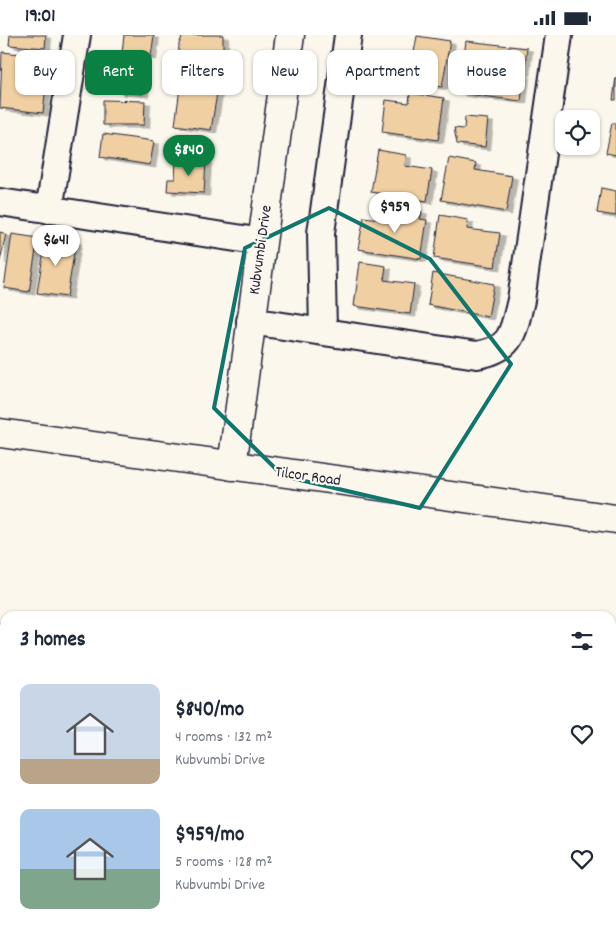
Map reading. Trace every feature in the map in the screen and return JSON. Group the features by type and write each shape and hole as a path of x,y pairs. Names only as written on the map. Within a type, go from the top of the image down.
{"street":[{"path":"49,210 77,35"},
{"name":"Kubvumbi Drive","path":"232,466 290,35"},
{"path":"323,331 321,233 348,35"},
{"path":"250,321 477,355 494,352 511,338 521,300 559,35"},
{"path":"0,202 262,242"},
{"name":"Tilcor Road","path":"0,433 616,519"}],"highlighted area":[{"path":"329,208 430,259 511,364 420,508 283,476 214,408 245,248"}],"building":[{"path":"10,35 46,35 45,48 9,45"},
{"path":"124,35 154,35 152,50 122,50"},
{"path":"183,35 223,35 223,48 235,49 179,50"},
{"path":"417,36 450,41 442,87 438,86 438,50 414,50"},
{"path":"466,41 527,48 525,66 525,50 465,50"},
{"path":"2,52 15,53 15,95 45,95 43,113 0,108"},
{"path":"616,77 616,100 613,100"},
{"path":"179,95 217,95 211,130 175,125"},
{"path":"410,95 444,98 438,140 382,132 386,100 409,103"},
{"path":"474,95 522,95 521,101"},
{"path":"103,100 145,101 144,125 103,125"},
{"path":"465,117 488,119 485,147 457,144 454,128 464,129"},
{"path":"612,123 616,123 616,155 606,153"},
{"path":"103,134 154,141 150,165 100,157"},
{"path":"378,150 406,155 405,166 432,170 427,201 371,192"},
{"path":"449,158 476,163 475,170 512,176 506,212 441,200"},
{"path":"176,159 206,160 204,193 167,191 168,179 175,179"},
{"path":"601,188 616,191 616,216 597,213"},
{"path":"396,207 422,211 420,219 427,220 421,259 358,249 364,217 394,221"},
{"path":"440,215 468,220 467,229 500,233 495,267 434,258"},
{"path":"0,232 6,234 0,261"},
{"path":"12,234 38,238 29,292 4,288"},
{"path":"46,237 76,241 67,297 37,293"},
{"path":"360,262 386,266 384,280 414,284 410,314 354,306"},
{"path":"433,273 494,284 488,317 428,305"}]}
